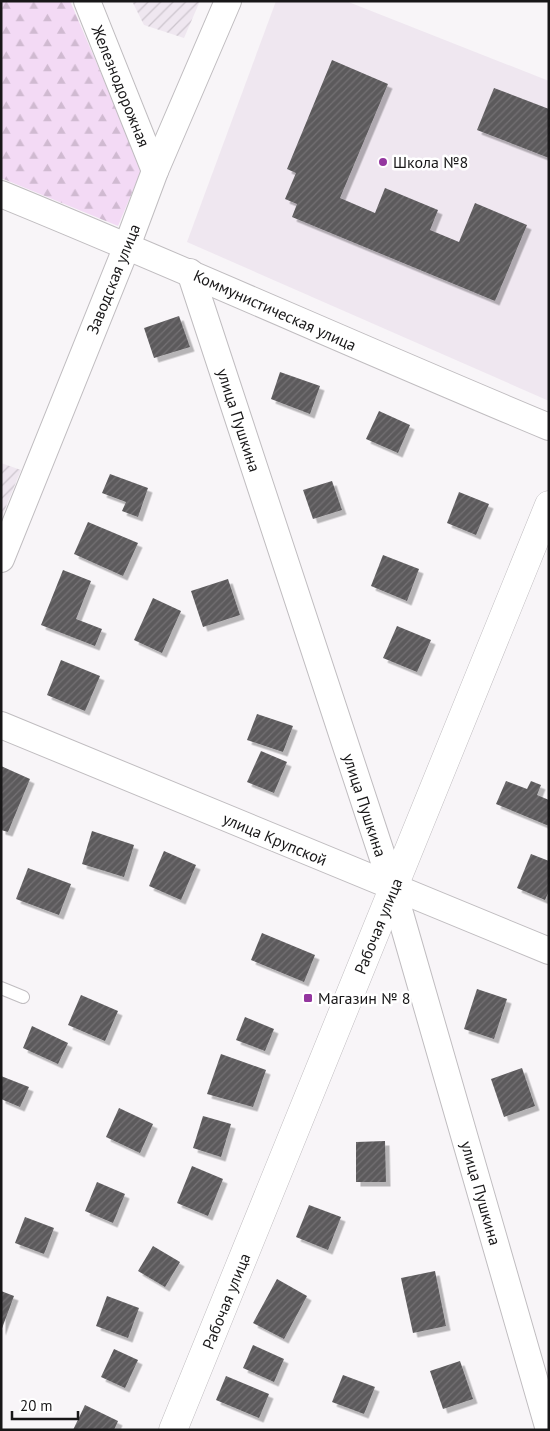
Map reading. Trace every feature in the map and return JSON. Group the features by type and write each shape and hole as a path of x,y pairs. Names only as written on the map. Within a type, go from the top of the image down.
{"main road":[{"name":"Рабочая улица","path":"174,1430 549,505"}],"street":[{"name":"Железнодорожная","path":"87,1 155,171"},
{"name":"Заводская улица","path":"1,559 128,246 155,171 228,1"},
{"name":"Коммунистическая улица","path":"1,194 190,272 370,352 549,428"},
{"name":"улица Пушкина","path":"190,272 393,888 549,1430"},
{"name":"улица Крупской","path":"1,725 549,951"}],"lane":[{"path":"1,988 23,997"}],"shaded area":[{"path":"132,1 200,1 184,38 144,25"},
{"name":"Школа №8","path":"276,1 346,1 549,81 549,401 187,242"},
{"path":"1,463 21,470 1,519"}],"green space":[{"path":"1,1 70,1 142,169 118,226 1,178"}],"building":[{"path":"332,60 388,84 340,198 375,213 385,188 438,210 430,230 459,242 475,203 527,225 495,301 292,217 297,204 285,199 296,173 287,169"},
{"path":"494,88 549,109 549,158 477,130"},
{"path":"179,316 190,347 154,358 144,328"},
{"path":"280,372 320,386 310,414 271,399"},
{"path":"379,411 410,425 398,453 366,439"},
{"path":"110,474 148,488 138,517 122,511 126,502 102,493"},
{"path":"332,481 342,510 313,519 303,490"},
{"path":"459,492 489,504 476,535 447,523"},
{"path":"88,522 138,543 123,576 74,554"},
{"path":"383,555 419,569 407,601 371,586"},
{"path":"63,570 91,581 76,619 102,629 95,646 41,625"},
{"path":"228,579 240,615 203,627 191,591"},
{"path":"153,598 181,611 162,653 134,640"},
{"path":"397,626 431,640 417,672 383,658"},
{"path":"61,660 100,676 85,711 47,695"},
{"path":"257,714 293,726 283,752 247,740"},
{"path":"261,751 287,762 274,793 247,782"},
{"path":"1,766 30,779 8,832 1,830"},
{"path":"506,781 527,789 531,781 541,785 537,795 549,800 549,826 496,804"},
{"path":"92,831 134,845 124,877 82,864"},
{"path":"164,851 196,865 181,900 149,886"},
{"path":"531,854 549,861 549,891 545,900 517,888"},
{"path":"28,868 71,884 59,915 16,899"},
{"path":"262,933 315,955 304,982 251,960"},
{"path":"477,989 507,999 494,1039 464,1029"},
{"path":"81,995 118,1011 105,1041 68,1025"},
{"path":"245,1017 274,1029 265,1051 236,1040"},
{"path":"32,1026 68,1043 58,1064 23,1048"},
{"path":"221,1054 266,1070 253,1107 207,1094"},
{"path":"522,1068 535,1106 504,1117 491,1079"},
{"path":"1,1076 29,1087 20,1107 1,1099"},
{"path":"119,1108 153,1124 140,1153 106,1137"},
{"path":"203,1116 231,1124 221,1157 193,1148"},
{"path":"385,1141 386,1182 356,1182 356,1142"},
{"path":"192,1166 223,1179 208,1216 177,1203"},
{"path":"97,1182 125,1194 113,1223 85,1211"},
{"path":"309,1205 341,1217 328,1250 296,1237"},
{"path":"25,1217 54,1228 44,1254 15,1243"},
{"path":"153,1246 180,1262 165,1287 138,1271"},
{"path":"435,1271 446,1326 413,1333 401,1278"},
{"path":"277,1279 307,1296 284,1339 253,1323"},
{"path":"1,1291 14,1296 1,1331"},
{"path":"107,1296 139,1308 128,1338 96,1326"},
{"path":"253,1345 284,1359 274,1382 243,1368"},
{"path":"114,1349 138,1360 125,1388 101,1377"},
{"path":"460,1361 473,1399 443,1409 430,1371"},
{"path":"343,1375 375,1387 364,1414 332,1402"},
{"path":"226,1376 269,1394 259,1418 216,1400"},
{"path":"85,1405 118,1421 114,1430 73,1430"}],"place":[{"name":"Школа №8","path":"383,162"},
{"name":"Магазин № 8","path":"308,998"}]}
